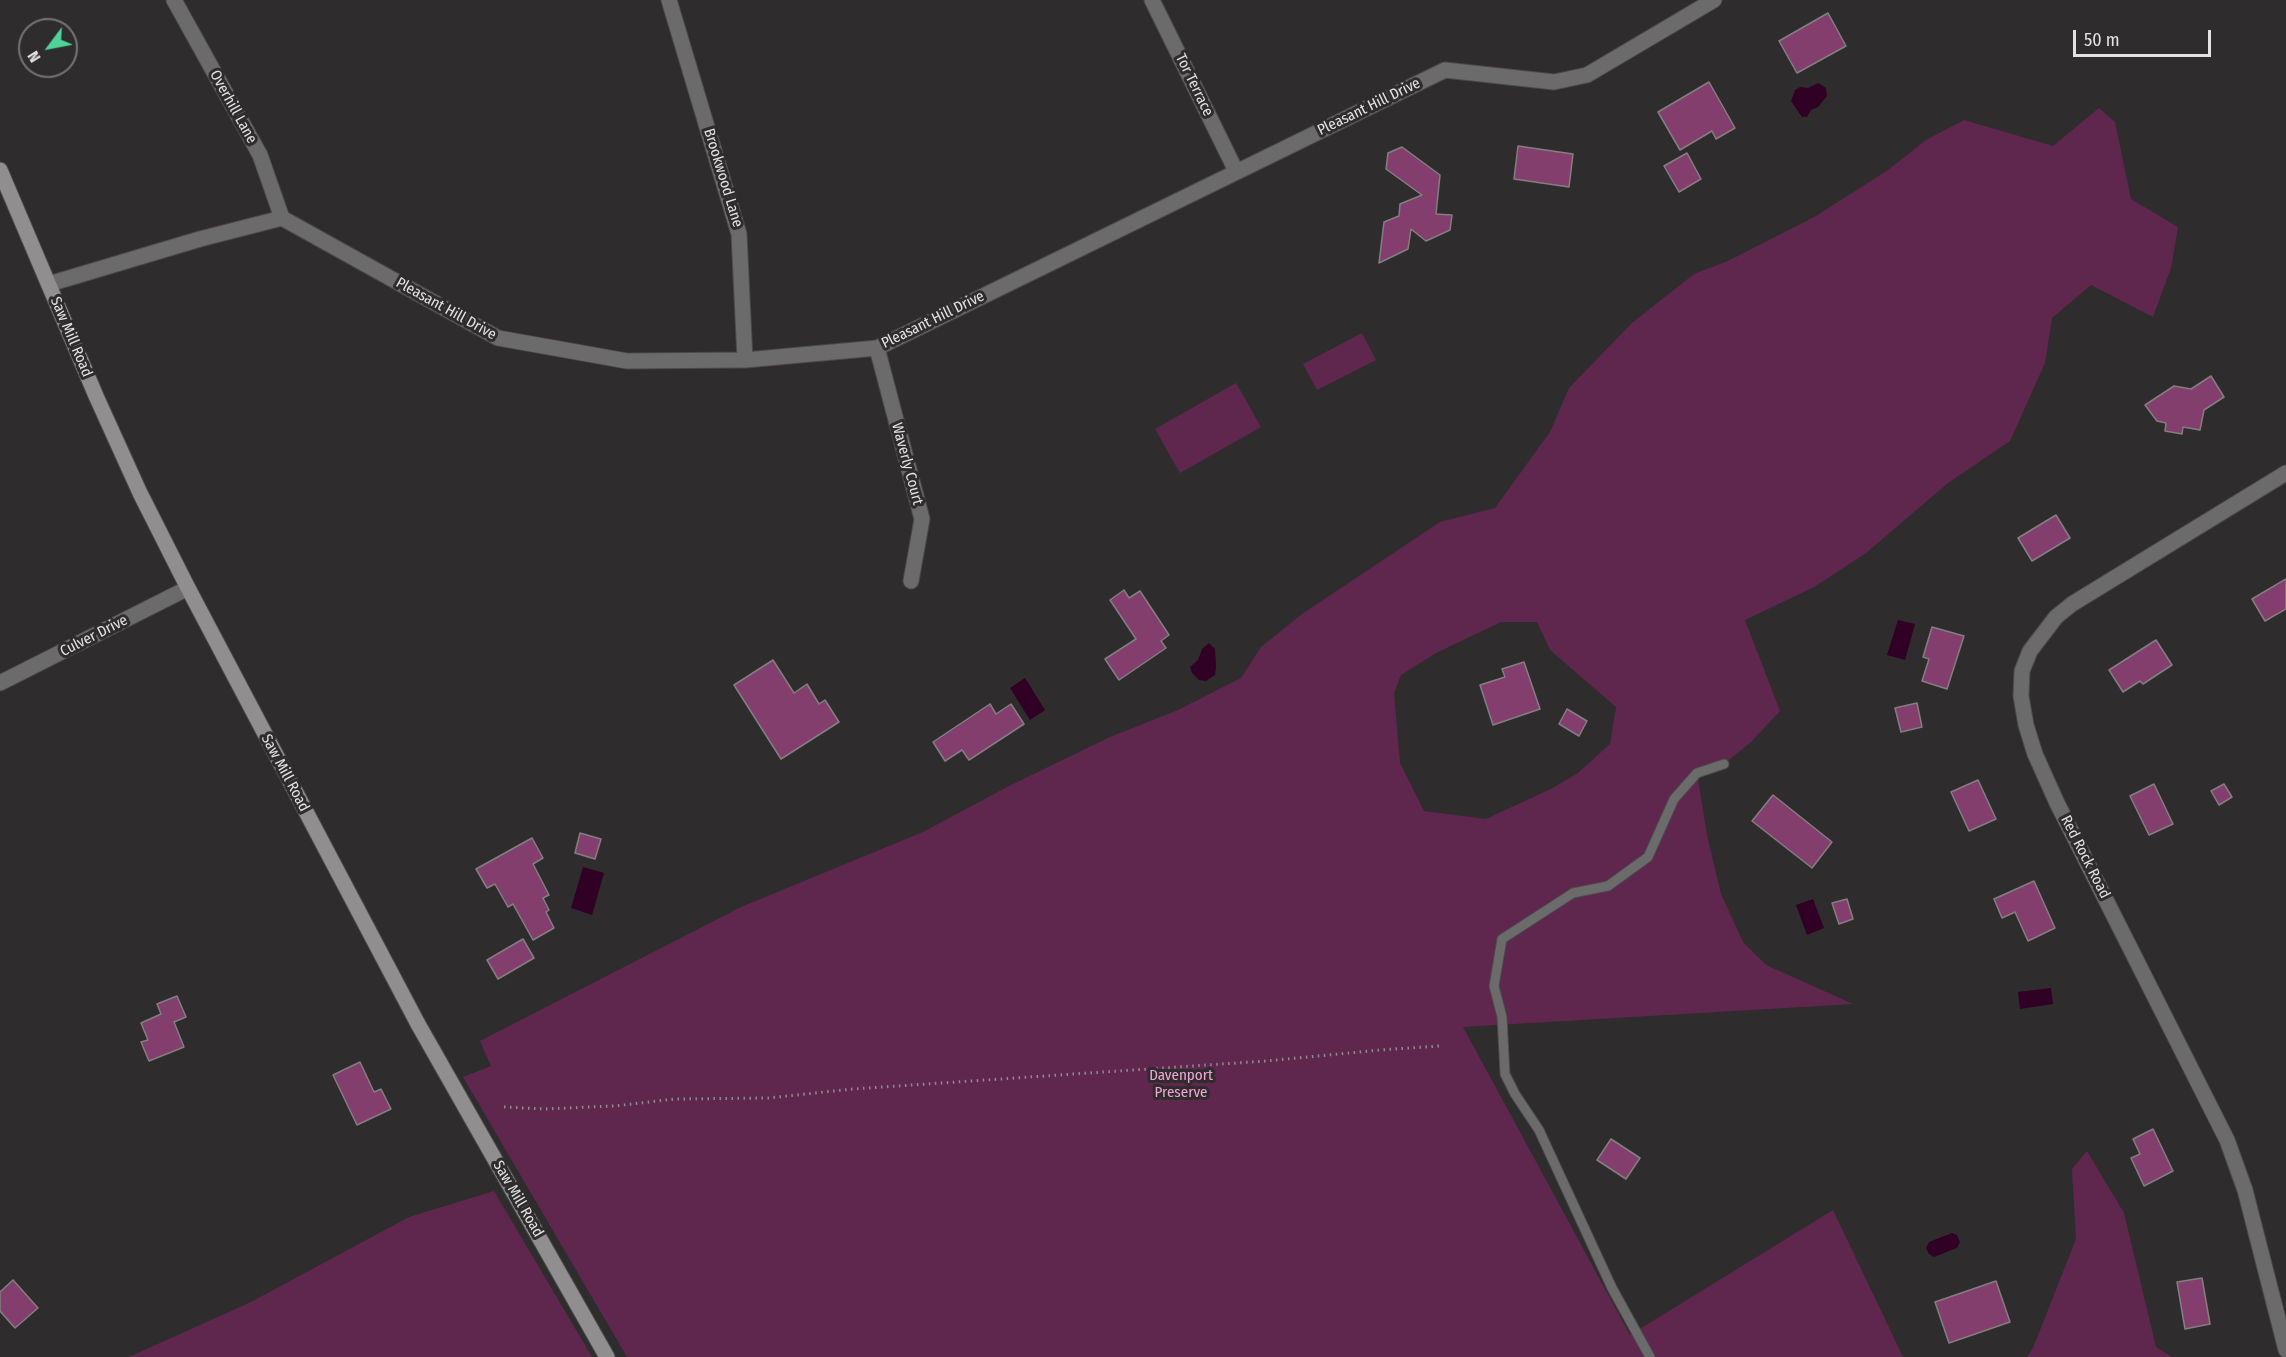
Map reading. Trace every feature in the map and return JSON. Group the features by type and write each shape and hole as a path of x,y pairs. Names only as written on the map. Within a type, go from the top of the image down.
{"street":[{"name":"Overhill Lane","path":"174,0 260,155 282,218"},
{"name":"Brookwood Lane","path":"669,0 740,234 745,360"},
{"name":"Tor Terrace","path":"1152,0 1236,171"},
{"name":"Pleasant Hill Drive","path":"282,218 498,338 627,361 745,360 877,348 1445,70 1554,82 1587,75 1714,0"},
{"name":"Saw Mill Road","path":"0,170 96,396 135,482 188,588 418,1024 608,1357"},
{"path":"49,284 200,239 282,218"},
{"name":"Waverly Court","path":"877,348 922,519 911,580"},
{"name":"Red Rock Road","path":"2286,473 2072,604 2056,617 2030,651 2022,671 2021,696 2026,725 2035,754 2057,803 2227,1140 2245,1190 2286,1350"},
{"name":"Culver Drive","path":"0,683 188,588"}],"lane":[{"path":"1650,1357 1612,1288 1539,1130 1515,1094 1505,1074 1502,1017 1494,986 1502,939 1573,893 1608,886 1648,857 1674,799 1697,773 1724,764"}],"path":[{"path":"504,1107 544,1109 614,1106 675,1099 768,1098 853,1089 1266,1061 1439,1046"}],"green space":[{"name":"Davenport Preserve","path":"2099,108 2115,122 2131,199 2178,227 2171,268 2153,317 2091,285 2052,318 2045,363 2010,441 1948,483 1866,553 1814,587 1745,620 1780,711 1751,742 1724,764 1697,773 1707,835 1721,894 1743,942 1766,965 1853,1004 1463,1027 1630,1335 1833,1210 1903,1357 627,1357 463,1077 491,1066 480,1041 741,907 923,832 1009,786 1110,737 1178,710 1241,678 1261,647 1302,614 1440,522 1495,508 1550,432 1569,388 1632,323 1694,274 1728,261 1816,216 1888,170 1926,140 1964,120 2053,146","holes":["1501,622 1537,622 1550,650 1616,707 1610,744 1578,773 1551,789 1486,819 1424,811 1400,763 1394,693 1401,675 1436,653"]},
{"path":"1362,333 1376,360 1317,390 1303,364"},
{"path":"1236,383 1261,427 1180,473 1155,429"},
{"path":"2087,1151 2124,1213 2156,1347 2172,1357 2027,1357 2033,1348 2076,1239 2072,1169"},
{"path":"494,1191 592,1357 129,1357 251,1302 409,1217"}],"shaded area":[{"path":"1818,83 1826,88 1827,96 1818,107 1811,110 1807,117 1802,117 1791,101 1795,90 1800,87 1808,88"},
{"path":"1898,620 1915,624 1905,660 1887,655"},
{"path":"1209,643 1215,649 1215,675 1206,681 1199,680 1190,667 1198,660 1202,649"},
{"path":"1025,678 1045,710 1030,720 1010,688"},
{"path":"583,867 604,873 592,915 571,908"},
{"path":"1813,899 1824,928 1807,935 1796,905"},
{"path":"2051,988 2053,1004 2020,1009 2018,992"},
{"path":"1952,1233 1957,1235 1960,1242 1957,1248 1934,1257 1929,1254 1926,1248 1929,1242"}],"building":[{"path":"1828,13 1846,46 1797,73 1779,41"},
{"path":"1709,82 1735,128 1716,139 1712,131 1680,150 1658,112"},
{"path":"1518,146 1573,154 1569,187 1514,179"},
{"path":"1402,147 1440,175 1436,214 1452,215 1450,230 1426,241 1411,229 1408,249 1379,263 1384,222 1399,216 1400,204 1422,195 1386,169 1388,153"},
{"path":"1687,153 1701,179 1679,192 1664,166"},
{"path":"2211,376 2224,397 2204,410 2200,430 2183,427 2182,434 2165,431 2166,423 2157,421 2145,405 2174,386 2191,389"},
{"path":"2056,515 2070,538 2032,561 2018,538"},
{"path":"2286,579 2286,609 2265,621 2252,599"},
{"path":"1124,590 1129,598 1140,591 1169,635 1161,641 1166,648 1119,680 1105,659 1136,639 1110,600"},
{"path":"1932,627 1964,636 1947,689 1922,681 1929,659 1923,657"},
{"path":"2156,640 2172,665 2143,684 2140,681 2123,692 2109,670"},
{"path":"773,660 794,693 807,684 819,704 825,700 839,722 781,759 734,685"},
{"path":"1524,662 1540,709 1493,725 1480,685 1505,677 1502,669"},
{"path":"1917,703 1922,727 1901,732 1895,708"},
{"path":"990,704 996,714 1011,704 1024,724 969,760 962,750 945,761 933,742"},
{"path":"1567,709 1587,721 1579,736 1559,724"},
{"path":"1978,780 1996,819 1969,831 1951,792"},
{"path":"2154,784 2173,824 2149,835 2130,796"},
{"path":"2224,784 2232,797 2219,805 2211,791"},
{"path":"1773,795 1832,842 1812,868 1752,821"},
{"path":"580,833 601,839 595,859 575,853"},
{"path":"532,838 543,858 533,864 549,895 543,898 549,910 546,912 554,928 533,940 513,904 508,907 495,884 487,888 476,869"},
{"path":"2034,881 2055,928 2028,941 2015,912 2002,918 1994,899"},
{"path":"1847,899 1853,919 1839,924 1832,903"},
{"path":"523,939 534,958 498,979 487,960"},
{"path":"177,996 186,1017 174,1022 184,1047 149,1061 141,1042 148,1040 141,1023 161,1014 157,1004"},
{"path":"360,1062 374,1092 381,1089 391,1109 357,1125 333,1075"},
{"path":"2153,1129 2173,1171 2144,1186 2131,1158 2140,1154 2133,1139"},
{"path":"1611,1139 1640,1158 1626,1179 1597,1160"},
{"path":"2202,1278 2210,1324 2185,1329 2177,1282"},
{"path":"13,1280 38,1308 15,1328 0,1311 0,1292"},
{"path":"1996,1281 2010,1322 1949,1343 1935,1302"}]}
